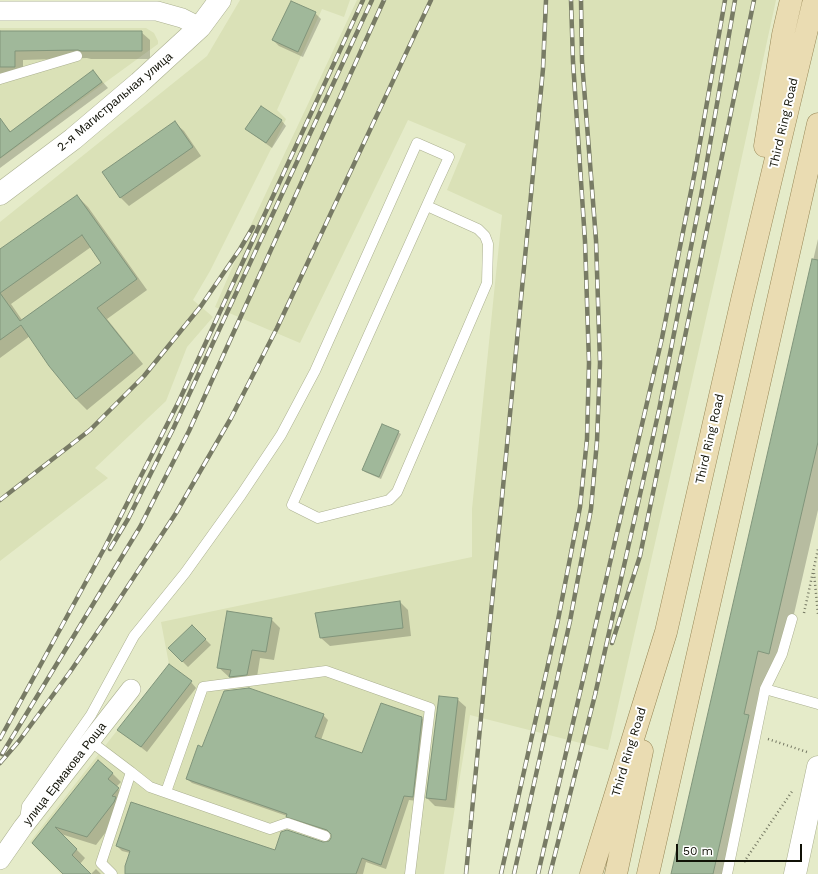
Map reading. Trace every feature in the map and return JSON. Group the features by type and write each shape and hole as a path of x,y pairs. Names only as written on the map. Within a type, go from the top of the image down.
{"main road":[{"path":"742,300 760,170 783,35 792,0"},
{"name":"Third Ring Road","path":"591,874 666,632 742,300 814,0"},
{"path":"648,874 818,124"},
{"path":"616,874 666,632"}],"street":[{"name":"2-я Магистральная улица","path":"0,194 73,140 139,83 200,27 220,0"},
{"path":"0,11 156,11 182,18 200,27"},
{"name":"улица Ермакова Роща","path":"0,860 23,826 131,689"},
{"path":"795,874 814,760"}],"lane":[{"path":"0,79 77,56"},
{"path":"23,826 27,806 91,715 134,636 185,573 241,495 281,435 315,371 417,143 449,157 292,505 318,518 389,500 397,492 487,283 488,244 485,236 478,229 427,206"},
{"path":"728,874 765,689 782,654 792,619"},
{"path":"166,792 203,687 326,671 430,708 410,874"},
{"path":"765,689 818,704"},
{"path":"90,741 150,787 270,828 287,823 325,836"},
{"path":"112,874 101,863 131,772"}],"path":[{"path":"792,619 802,619 818,549"},
{"path":"814,569 818,614"},
{"path":"756,736 814,760"},
{"path":"740,868 795,786"}],"shaded area":[{"path":"240,0 350,0 344,17 322,9 277,110 286,119 210,271 193,300 213,317 187,347 166,401 95,468 108,478 0,561 0,222 207,56"},
{"path":"357,0 776,0 724,239 608,750 470,715 444,874 61,874 30,842 169,664 161,622 472,557 472,509 502,215 447,190 466,144 408,120 300,343 215,307 249,229"},
{"path":"0,28 146,28 154,33 158,44 0,159"}],"building":[{"path":"291,1 316,12 298,52 272,40"},
{"path":"0,31 142,31 142,51 15,51 15,67 0,67"},
{"path":"93,70 102,82 0,158 0,118 10,132"},
{"path":"261,106 282,120 266,143 245,129"},
{"path":"175,121 193,147 120,198 102,172"},
{"path":"77,195 137,279 97,308 133,353 76,399 49,366 21,325 0,340 0,293 0,249","holes":["82,235 101,263 20,321 0,293"]},
{"path":"812,259 818,260 818,442 769,654 758,651 744,714 749,715 713,874 671,874"},
{"path":"382,424 399,431 379,477 362,470"},
{"path":"400,601 403,628 320,638 315,613"},
{"path":"227,611 272,618 266,652 252,650 247,675 229,677 231,670 217,668"},
{"path":"192,625 206,639 182,662 168,648"},
{"path":"169,664 192,681 141,747 117,730"},
{"path":"249,688 324,714 315,737 362,753 381,703 422,717 413,797 404,796 381,865 362,858 356,874 125,874 125,866 130,851 116,846 131,802 275,850 281,832 287,830 323,842 329,841 331,838 331,834 327,830 286,817 287,814 186,779 198,745 202,747 224,691"},
{"path":"439,696 458,698 446,800 426,798"},
{"path":"98,760 113,773 108,779 119,788 112,796 116,797 114,802 87,837 55,827 77,849 72,855 91,874 63,874 32,843"}],"railway":[{"path":"0,739 105,547 179,401 363,0"},
{"path":"110,549 128,519 174,427 372,0"},
{"path":"2,754 140,527 189,431 384,0"},
{"path":"0,763 19,741 70,672 111,612 176,513 231,418 277,328 431,0"},
{"path":"466,874 543,69 546,0"},
{"path":"501,874 558,620 580,507 587,439 589,363 585,241 573,62 571,0"},
{"path":"514,874 570,621 591,509 597,441 600,363 596,240 582,61 581,0"},
{"path":"538,874 662,338 695,171 725,0"},
{"path":"550,874 595,695 659,410 701,196 735,0"},
{"path":"612,643 640,556 754,0"},
{"path":"0,500 90,430 144,376 201,306 240,249 253,227"}]}
